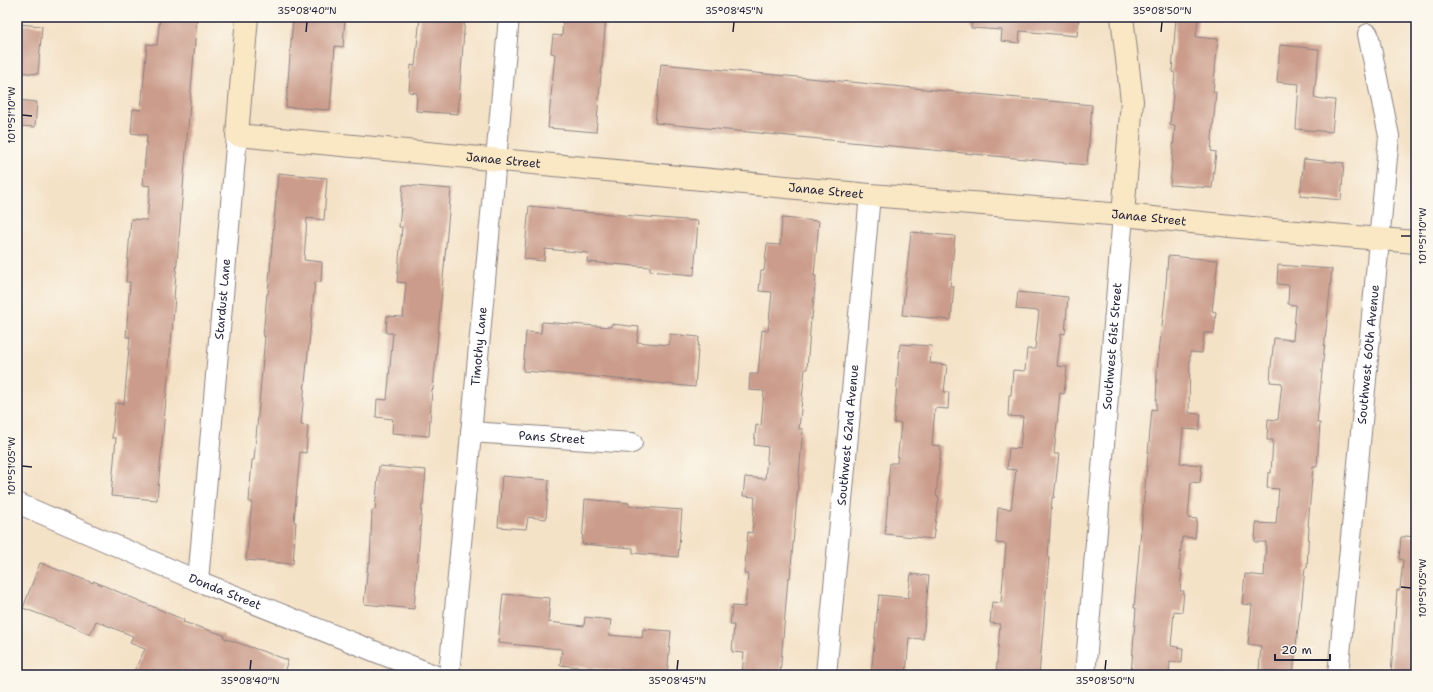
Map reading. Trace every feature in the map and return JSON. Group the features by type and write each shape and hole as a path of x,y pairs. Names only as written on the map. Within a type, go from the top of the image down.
{"street":[{"name":"Stardust Lane","path":"198,581 247,17"},
{"name":"Timothy Lane","path":"450,675 509,17"},
{"name":"Southwest 61st Street","path":"1085,675 1132,101 1122,17"},
{"name":"Southwest 60th Avenue","path":"1338,675 1388,136 1368,34"},
{"name":"Janae Street","path":"237,135 870,195 1123,215 1250,228 1416,242"},
{"name":"Southwest 62nd Avenue","path":"826,675 870,195"},
{"name":"Pans Street","path":"471,432 632,443"},
{"name":"Donda Street","path":"17,503 198,581 434,675"}],"building":[{"path":"160,17 197,17 175,298 157,500 111,496 116,438 112,438 115,403 124,404 130,337 126,337 130,282 126,282 131,219 147,220 150,186 143,185 147,135 131,133 133,109 141,110 147,44 157,45"},
{"path":"293,17 345,17 343,47 335,46 330,110 286,107"},
{"path":"420,17 465,17 458,114 416,111 417,93 409,92 411,65 415,66"},
{"path":"563,17 606,17 596,132 548,128 555,54 551,53 553,35 562,36"},
{"path":"972,17 1079,17 1077,36 1020,31 1019,43 1001,41 1002,30 971,28"},
{"path":"1176,17 1198,17 1196,37 1218,39 1213,92 1216,92 1211,151 1216,152 1212,188 1170,185 1175,126 1170,125 1175,73 1172,72"},
{"path":"17,24 42,26 38,74 17,72"},
{"path":"1280,45 1319,49 1314,98 1335,100 1332,132 1296,129 1299,84 1277,82"},
{"path":"661,64 1092,105 1087,165 655,123"},
{"path":"17,100 37,102 35,127 17,126"},
{"path":"1304,159 1344,163 1341,200 1300,196"},
{"path":"278,173 327,178 324,220 307,218 304,260 322,262 321,282 315,282 304,393 301,425 308,426 306,453 300,452 294,522 296,522 293,564 246,560 252,502 249,502 252,460 254,460 265,336 263,336"},
{"path":"403,185 451,189 429,436 392,433 393,419 376,417 377,399 387,400 393,333 386,333 387,316 403,317 406,283 397,282 402,227 399,227"},
{"path":"529,206 571,211 698,221 694,275 650,271 650,267 587,262 588,253 545,249 544,261 524,259"},
{"path":"782,218 819,221 812,318 799,429 803,429 790,578 788,578 780,675 742,675 744,653 732,652 734,625 730,625 732,606 745,607 748,574 744,574 748,532 752,533 755,497 743,496 745,477 765,479 768,447 754,445 756,425 761,426 764,391 749,390 750,374 758,374 762,330 768,331 772,292 759,291 761,271 764,271 767,244 780,245"},
{"path":"911,232 955,236 950,286 954,286 951,320 902,315"},
{"path":"1168,256 1218,260 1212,311 1216,312 1214,333 1204,333 1202,353 1190,352 1189,413 1201,414 1199,430 1183,429 1180,463 1202,465 1200,483 1191,482 1188,518 1197,519 1195,538 1182,537 1179,569 1182,570 1180,591 1184,591 1182,612 1174,611 1171,646 1183,648 1182,663 1170,662 1169,675 1131,675 1136,608 1134,608 1152,409 1156,410 1157,370"},
{"path":"1278,265 1332,269 1317,423 1320,423 1317,467 1313,466 1308,526 1307,568 1305,568 1293,674 1259,670 1261,646 1248,644 1252,605 1242,604 1245,574 1264,576 1266,542 1255,542 1256,523 1276,524 1279,489 1267,488 1268,473 1271,473 1273,440 1267,440 1268,419 1278,420 1282,383 1270,382 1271,367 1274,338 1293,340 1296,305 1288,304 1289,285 1277,284"},
{"path":"1018,292 1068,297 1065,334 1061,333 1057,366 1067,367 1064,394 1060,393 1054,454 1059,454 1054,498 1052,497 1049,558 1039,675 996,675 1000,624 990,623 992,602 1001,603 1006,544 996,543 998,508 1011,509 1016,470 1007,469 1009,448 1020,449 1023,417 1008,416 1009,395 1011,395 1013,370 1025,371 1027,349 1035,349 1039,311 1016,309"},
{"path":"542,322 611,327 611,324 639,327 637,342 669,345 670,334 699,337 695,387 523,371 526,332 541,333"},
{"path":"900,344 932,346 930,363 947,365 944,392 949,392 948,409 935,408 932,445 941,446 936,496 939,497 933,539 885,534 890,463 897,463 901,423 894,423"},
{"path":"379,466 426,470 414,609 364,604 368,563 370,563 372,510 375,510"},
{"path":"502,476 549,480 546,519 528,517 526,529 498,527"},
{"path":"585,499 629,503 629,506 682,510 678,557 633,553 633,548 582,544"},
{"path":"1401,537 1416,537 1416,675 1391,675 1397,590 1400,590 1403,560 1399,559"},
{"path":"40,563 93,583 93,581 184,620 183,622 224,635 224,638 288,660 283,675 132,675 145,649 130,643 133,636 96,621 90,635 74,627 23,608"},
{"path":"911,574 929,576 923,639 909,638 906,675 871,675 879,595 908,598"},
{"path":"503,594 550,598 548,622 584,626 585,617 611,620 609,635 642,638 643,629 671,631 667,675 621,675 621,671 560,665 562,649 498,643"}]}
